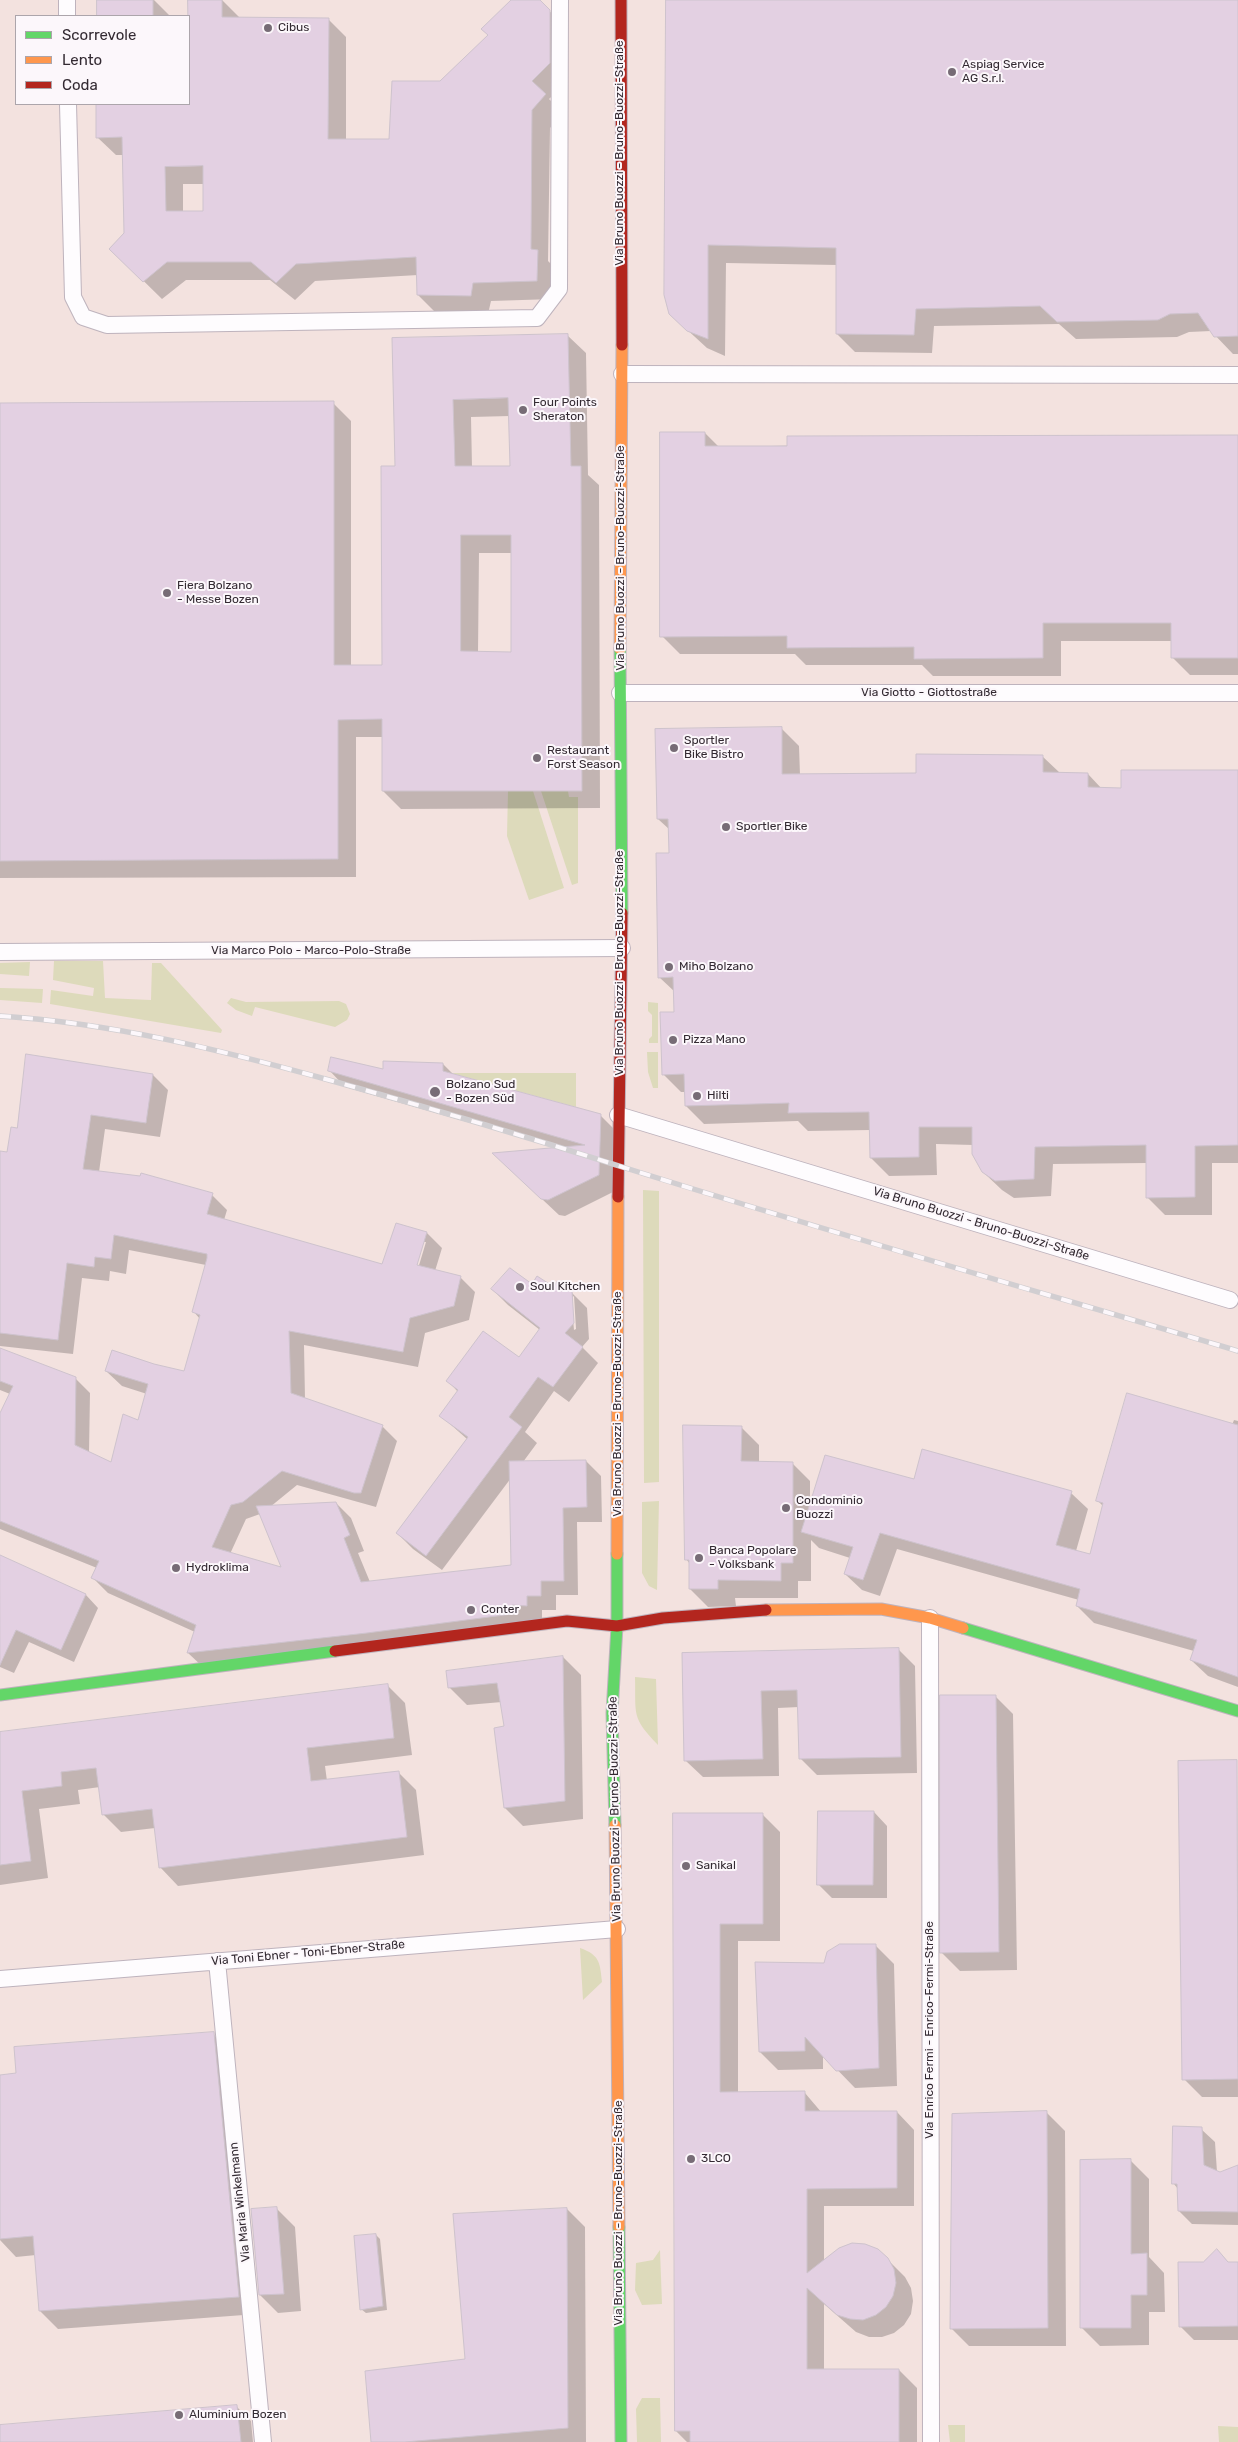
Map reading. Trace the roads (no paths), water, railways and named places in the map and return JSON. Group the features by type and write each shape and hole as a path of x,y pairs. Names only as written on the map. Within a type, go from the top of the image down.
{"main road":[{"name":"Via Bruno Buozzi - Bruno-Buozzi-Straße","path":"621,0 622,374 620,693 622,948 618,1115 617,1626 612,1713 617,1929 621,2442"},
{"path":"0,1695 567,1621 617,1626 663,1618 776,1609 880,1609 930,1618 1238,1711"}],"street":[{"path":"67,0 67,15"},
{"path":"68,105 73,298 82,317 107,325 537,318 559,289 560,0"},
{"path":"622,374 1238,375"},
{"name":"Via Giotto - Giottostraße","path":"620,693 1238,693"},
{"name":"Via Marco Polo - Marco-Polo-Straße","path":"0,952 304,952 622,948"},
{"name":"Via Bruno Buozzi - Bruno-Buozzi-Straße","path":"618,1115 1230,1300"},
{"name":"Via Enrico Fermi - Enrico-Fermi-Straße","path":"930,1618 931,2442"},
{"name":"Via Toni Ebner - Toni-Ebner-Straße","path":"0,1979 617,1929"},
{"name":"Via Maria Winkelmann","path":"217,1961 263,2442"}],"railway":[{"path":"0,1016 125,1031 207,1048 288,1069 481,1124 1238,1351"}],"place":[{"name":"Cibus","path":"268,28"},
{"name":"Aspiag Service AG S.r.l.","path":"952,72"},
{"name":"Four Points Sheraton","path":"523,410"},
{"name":"Fiera Bolzano - Messe Bozen","path":"167,593"},
{"name":"Sportler Bike Bistro","path":"674,748"},
{"name":"Restaurant Forst Season","path":"537,758"},
{"name":"Sportler Bike","path":"726,827"},
{"name":"Miho Bolzano","path":"669,967"},
{"name":"Pizza Mano","path":"673,1040"},
{"name":"Bolzano Sud - Bozen Süd","path":"435,1092"},
{"name":"Hilti","path":"697,1096"},
{"name":"Soul Kitchen","path":"520,1287"},
{"name":"Condominio Buozzi","path":"786,1508"},
{"name":"Banca Popolare - Volksbank","path":"699,1558"},
{"name":"Hydroklima","path":"176,1568"},
{"name":"Conter","path":"471,1610"},
{"name":"Sanikal","path":"686,1866"},
{"name":"3LCO","path":"691,2159"},
{"name":"Aluminium Bozen","path":"179,2415"}]}
